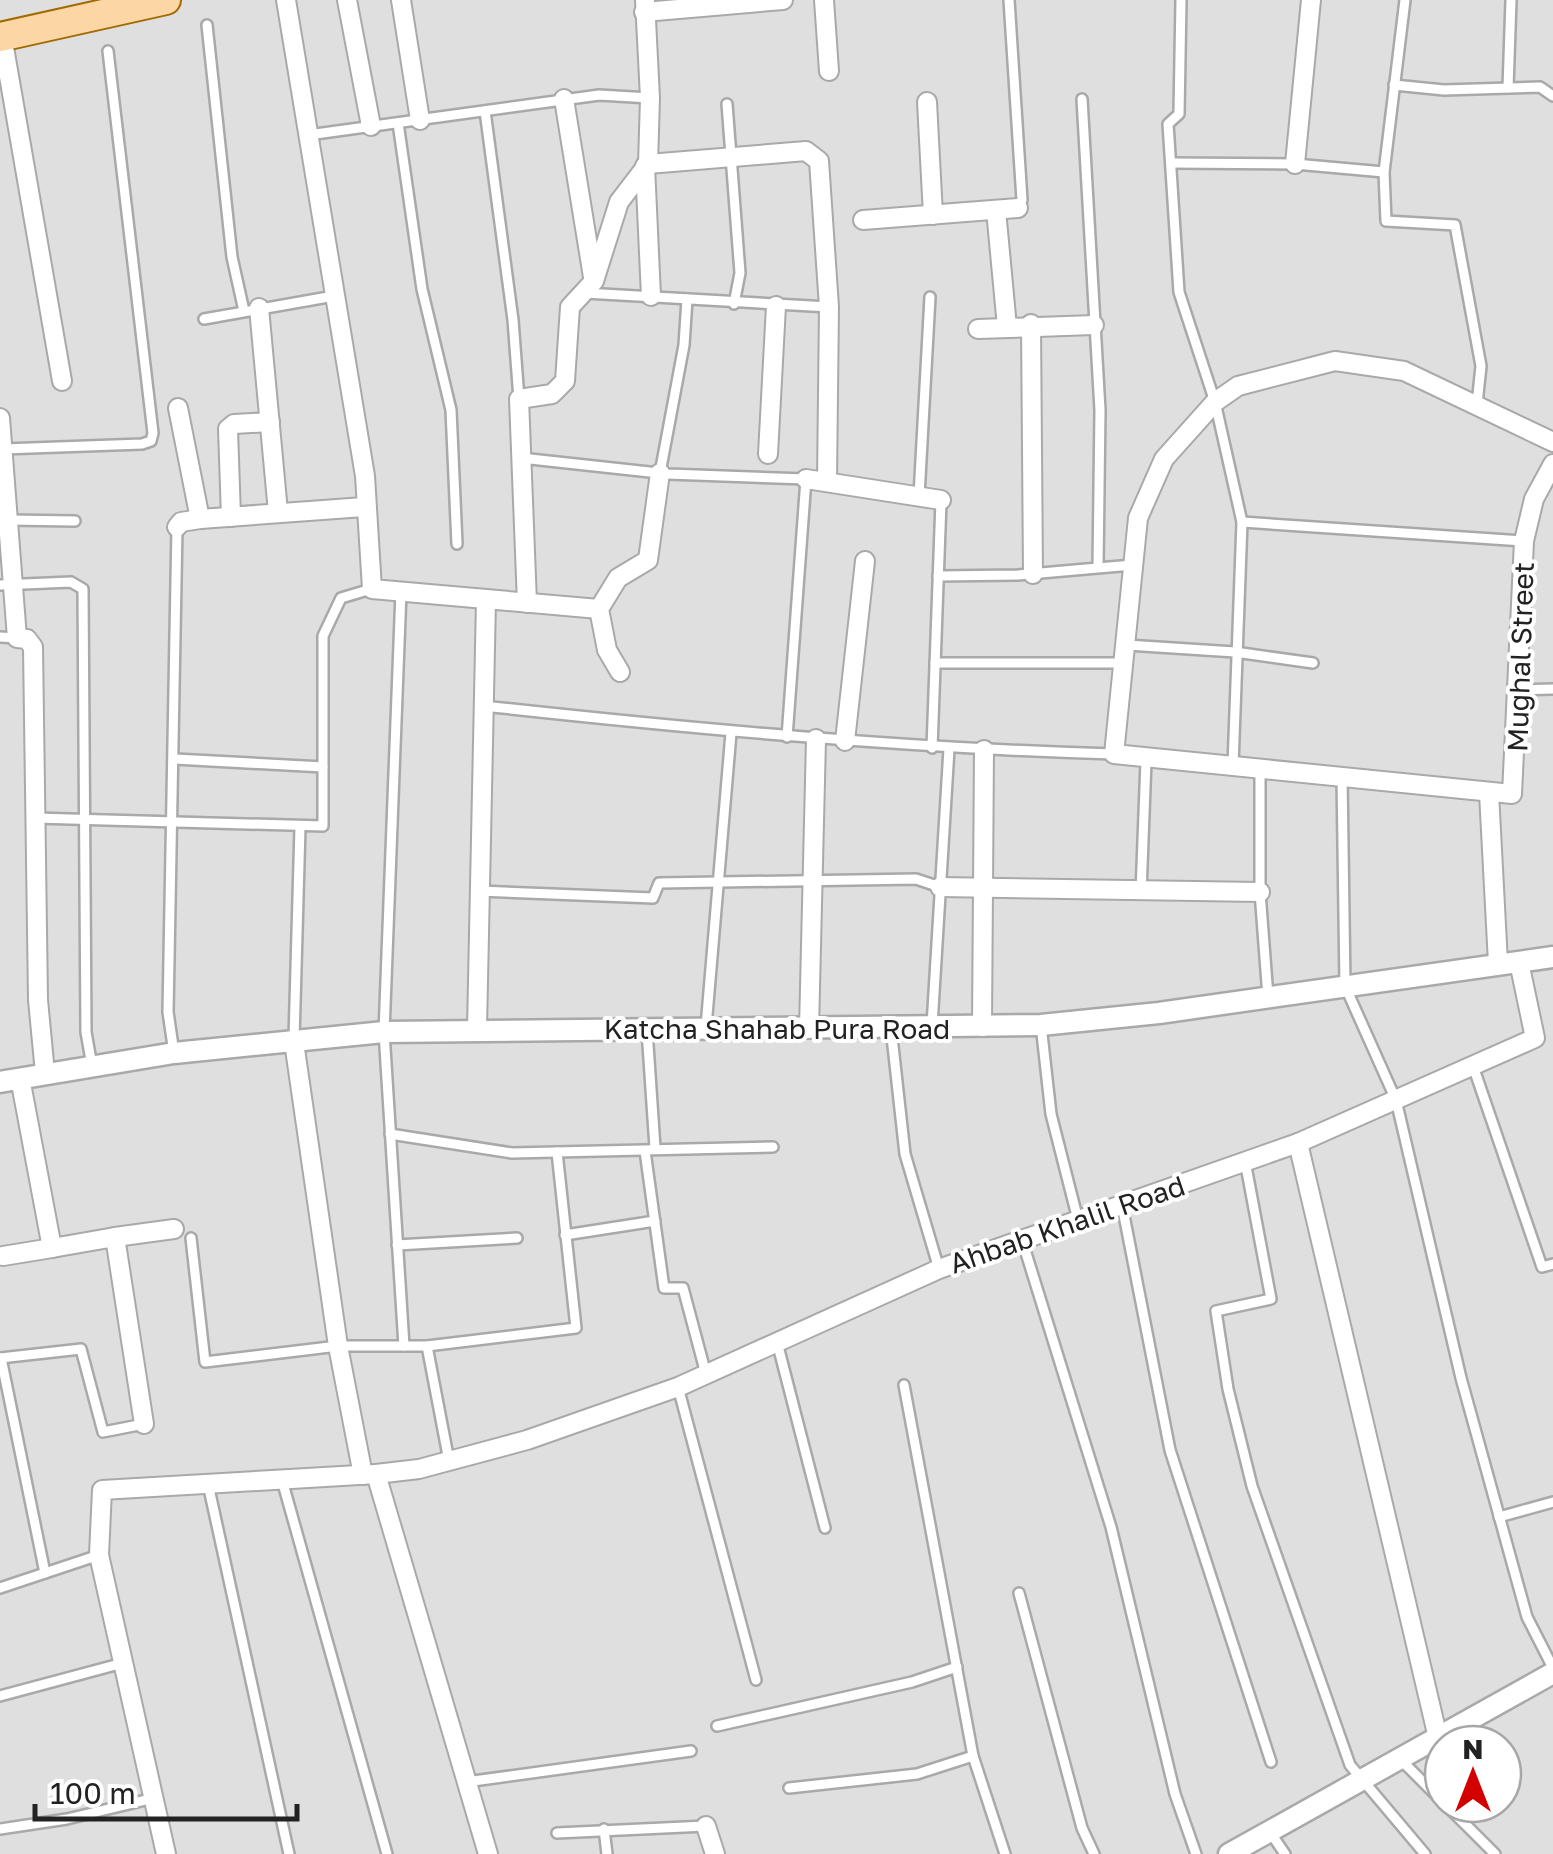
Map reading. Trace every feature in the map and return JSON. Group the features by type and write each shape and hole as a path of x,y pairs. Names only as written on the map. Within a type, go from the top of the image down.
{"main road":[{"path":"1,36 166,0"}],"street":[{"path":"286,0 366,476 364,507 372,589 599,609"},
{"path":"347,0 371,126"},
{"path":"400,0 420,120"},
{"path":"651,296 647,165 650,98 644,6 783,0"},
{"path":"824,0 829,71"},
{"path":"1295,164 1311,0"},
{"path":"1,36 62,381"},
{"path":"564,100 590,287"},
{"path":"927,102 933,215"},
{"path":"527,603 519,399 560,390 566,381 570,307 590,287 620,202 647,165 814,154 819,161 829,308 828,481"},
{"path":"863,220 1018,208"},
{"path":"996,210 1007,327"},
{"path":"768,454 776,306"},
{"path":"251,310 270,422 278,512"},
{"path":"978,329 1031,324 1094,325"},
{"path":"1031,324 1034,574"},
{"path":"1509,963 1489,793 1114,754 1138,518 1164,459 1215,402 1238,386 1335,361 1404,371 1553,442"},
{"path":"178,408 200,519"},
{"path":"0,418 8,638 26,639 33,648 38,1000 45,1073"},
{"path":"230,516 228,429 234,424 270,422"},
{"name":"Mughal Street","path":"1489,793 1512,794 1524,542 1534,499 1553,464"},
{"path":"620,672 607,650 599,609 618,578 648,560 660,474"},
{"path":"806,479 941,500"},
{"path":"177,528 182,522 200,519 364,507"},
{"path":"846,741 865,561"},
{"path":"477,1029 486,600"},
{"path":"809,1029 816,880 816,739"},
{"path":"982,1027 984,750"},
{"path":"940,887 1260,892"},
{"name":"Katcha Shahab Pura Road","path":"10,1080 174,1053 384,1032 1041,1025 1553,958"},
{"name":"Ahbab Khalil Road","path":"99,1555 102,1490 369,1475 449,1461 527,1440 678,1387 938,1269 1298,1143 1536,1038 1509,963"},
{"path":"294,1042 338,1346 369,1475 466,1782 484,1853"},
{"path":"10,1080 52,1248"},
{"path":"1298,1143 1435,1724"},
{"path":"3,1256 116,1237 182,1234"},
{"path":"116,1237 144,1424"},
{"path":"99,1555 166,1854"},
{"path":"1462,1724 1553,1670"},
{"path":"1229,1854 1423,1746"},
{"path":"706,1826 714,1854"}],"lane":[{"path":"1011,0 1022,200 1018,208"},
{"path":"1181,0 1179,114 1168,124 1179,292 1215,402 1242,522 1233,764"},
{"path":"1405,0 1384,172 1386,221 1455,225 1481,366 1476,406"},
{"path":"1508,88 1511,0"},
{"path":"207,25 232,257 251,310"},
{"path":"2,449 151,441 108,51"},
{"path":"1394,86 1444,90 1540,87 1553,96"},
{"path":"308,134 599,94 650,98"},
{"path":"1082,99 1100,410 1098,566"},
{"path":"727,104 740,273 734,304"},
{"path":"485,111 514,320 519,399"},
{"path":"398,122 422,289 451,410 456,544"},
{"path":"1172,163 1295,164 1384,172"},
{"path":"590,287 734,304 829,308"},
{"path":"204,320 334,296"},
{"path":"919,496 930,297"},
{"path":"660,474 684,345 687,299"},
{"path":"521,458 660,474 806,479 786,737"},
{"path":"932,748 941,500"},
{"path":"4,520 75,521"},
{"path":"1242,522 1524,542"},
{"path":"174,1053 168,1012 177,528"},
{"path":"938,576 1135,566"},
{"path":"6,585 71,582 83,589 86,1032 92,1066"},
{"path":"35,818 322,826 322,636 341,598 372,589"},
{"path":"401,592 384,1032 404,1346"},
{"path":"935,663 1235,652 1314,663"},
{"path":"1518,690 1553,689"},
{"path":"484,706 731,733 932,748 1114,754"},
{"path":"706,1030 731,733"},
{"path":"932,1028 949,748"},
{"path":"174,759 322,767"},
{"path":"1141,893 1146,760"},
{"path":"1260,770 1260,892 1268,998"},
{"path":"1342,776 1345,986 1396,1100 1526,1617 1553,1670"},
{"path":"294,1042 300,826"},
{"path":"478,892 653,898 658,883 816,880 916,879 940,887"},
{"path":"1041,1025 1051,1114 1078,1220"},
{"path":"891,1028 905,1154 938,1269"},
{"path":"648,1030 654,1220 664,1288 683,1288 706,1374"},
{"path":"1472,1066 1542,1267 1553,1264"},
{"path":"390,1134 512,1153 774,1147"},
{"path":"182,1234 205,1362 338,1346 427,1346 576,1328 557,1152"},
{"path":"1245,1161 1271,1299 1216,1311 1228,1389 1252,1486 1350,1765 1425,1854"},
{"path":"1122,1205 1170,1450 1270,1762"},
{"path":"565,1235 654,1220"},
{"path":"397,1246 517,1238"},
{"path":"1022,1240 1112,1527 1175,1794 1196,1854"},
{"path":"777,1342 825,1528"},
{"path":"427,1346 449,1461"},
{"path":"44,1573 1,1358 81,1349 103,1432 144,1424"},
{"path":"904,1385 974,1756 1005,1854"},
{"path":"678,1387 756,1680"},
{"path":"282,1480 387,1854"},
{"path":"208,1484 288,1854"},
{"path":"1499,1517 1553,1502"},
{"path":"0,1588 99,1555"},
{"path":"1019,1593 1082,1828 1094,1854"},
{"path":"0,1696 123,1663"},
{"path":"717,1726 912,1682 957,1667"},
{"path":"466,1782 691,1751"},
{"path":"788,1788 916,1774 974,1756"},
{"path":"1400,1759 1423,1782"},
{"path":"0,1828 67,1819 154,1798"},
{"path":"1465,1824 1494,1854"},
{"path":"556,1832 706,1826"},
{"path":"604,1829 608,1854"},
{"path":"1270,1832 1285,1854"}],"shaded area":[{"path":"0,0 1553,0 1553,1854 0,1854"}]}
